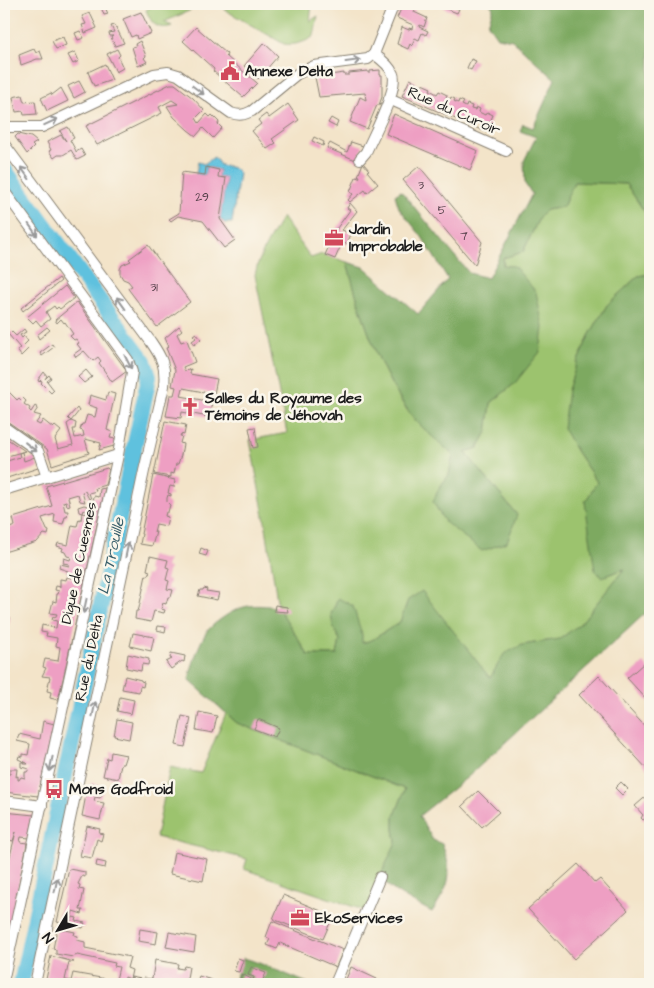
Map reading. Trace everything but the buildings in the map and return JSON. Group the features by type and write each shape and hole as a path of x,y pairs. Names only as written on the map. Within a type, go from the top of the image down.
{"street":[{"path":"4,127 42,127 154,74 168,72 178,76 224,110 239,116 252,111 297,74 314,66 368,59 374,54 394,4"},
{"name":"Rue du Curoir","path":"360,159 366,152 393,91 394,75 384,62 374,54"},
{"name":"Rue du Curoir","path":"389,99 506,151"},
{"name":"Rue du Delta","path":"4,144 150,342 164,364 166,373 35,984"},
{"name":"Digue de Cuesmes","path":"4,191 128,360 132,372 132,382 118,455 4,977"},
{"path":"4,427 38,452 47,477"},
{"path":"4,490 118,455"},
{"path":"4,801 42,806"},
{"path":"335,984 380,877"}],"green space":[{"path":"151,4 191,4 198,7 164,22 172,26 158,27 152,22 146,10 152,6"},
{"path":"227,4 312,4 310,21 318,16 314,36 300,43 284,44 225,10"},
{"path":"490,4 650,4 650,220 626,184 574,182 563,207 546,210 540,216 523,252 503,258 503,265 514,266 536,292 543,327 540,352 515,383 491,403 487,432 478,448 465,452 517,515 507,542 482,551 445,522 433,502 439,488 449,475 453,455 416,421 396,392 378,357 347,262 364,267 418,314 448,279 422,237 399,208 395,195 401,191 469,273 488,278 532,194 525,184 524,161 536,137 520,131 523,124 533,128 555,79 512,40 497,37 488,24 493,8"},
{"path":"574,182 626,184 650,220 650,274 638,276 607,305 589,336 568,390 575,449 597,482 625,568 581,623 560,639 522,645 490,679 408,600 400,622 372,640 361,643 333,627 340,640 337,655 308,655 278,607 250,440 287,433 255,275 263,252 282,217 311,258 322,254 347,262 378,357 396,393 411,415 453,455 449,475 439,488 517,515 465,452 478,448 487,432 491,403 515,383 503,258 523,252 540,216 546,210 563,207"},
{"path":"650,274 650,609 469,776 419,816 433,840 442,844 448,864 449,872 446,887 432,912 397,892 380,877 396,842 394,818 405,789 237,723 189,680 196,654 208,630 215,623 240,608 257,605 278,607 308,655 337,655 340,640 333,627 331,614 338,598 353,606 362,635 362,643 372,640 400,622 408,600 422,591 490,678 504,654 522,645 560,639 581,623 624,569 602,577 595,571 585,502 597,482 563,428 568,390 589,336 607,305 638,276"},
{"path":"226,713 237,723 405,789 394,818 396,842 366,911 244,869 247,859 156,837 170,767 201,773"},
{"path":"243,958 259,963 310,984 233,984"}],"water":[{"path":"214,157 220,165 234,168 239,173 232,223 225,223 220,219 226,178 218,177 219,170 206,167 205,175 196,174 198,162 204,164"}],"waterway":[{"name":"La Trouille","path":"4,169 144,361 149,377 21,984"}],"place":[{"name":"Annexe Delta","path":"230,71"},
{"name":"Jardin Improbable","path":"334,238"},
{"name":"Salles du Royaume des Témoins de Jéhovah","path":"190,407"},
{"name":"Mons Godfroid","path":"54,789"},
{"name":"EkoServices","path":"300,918"}]}
